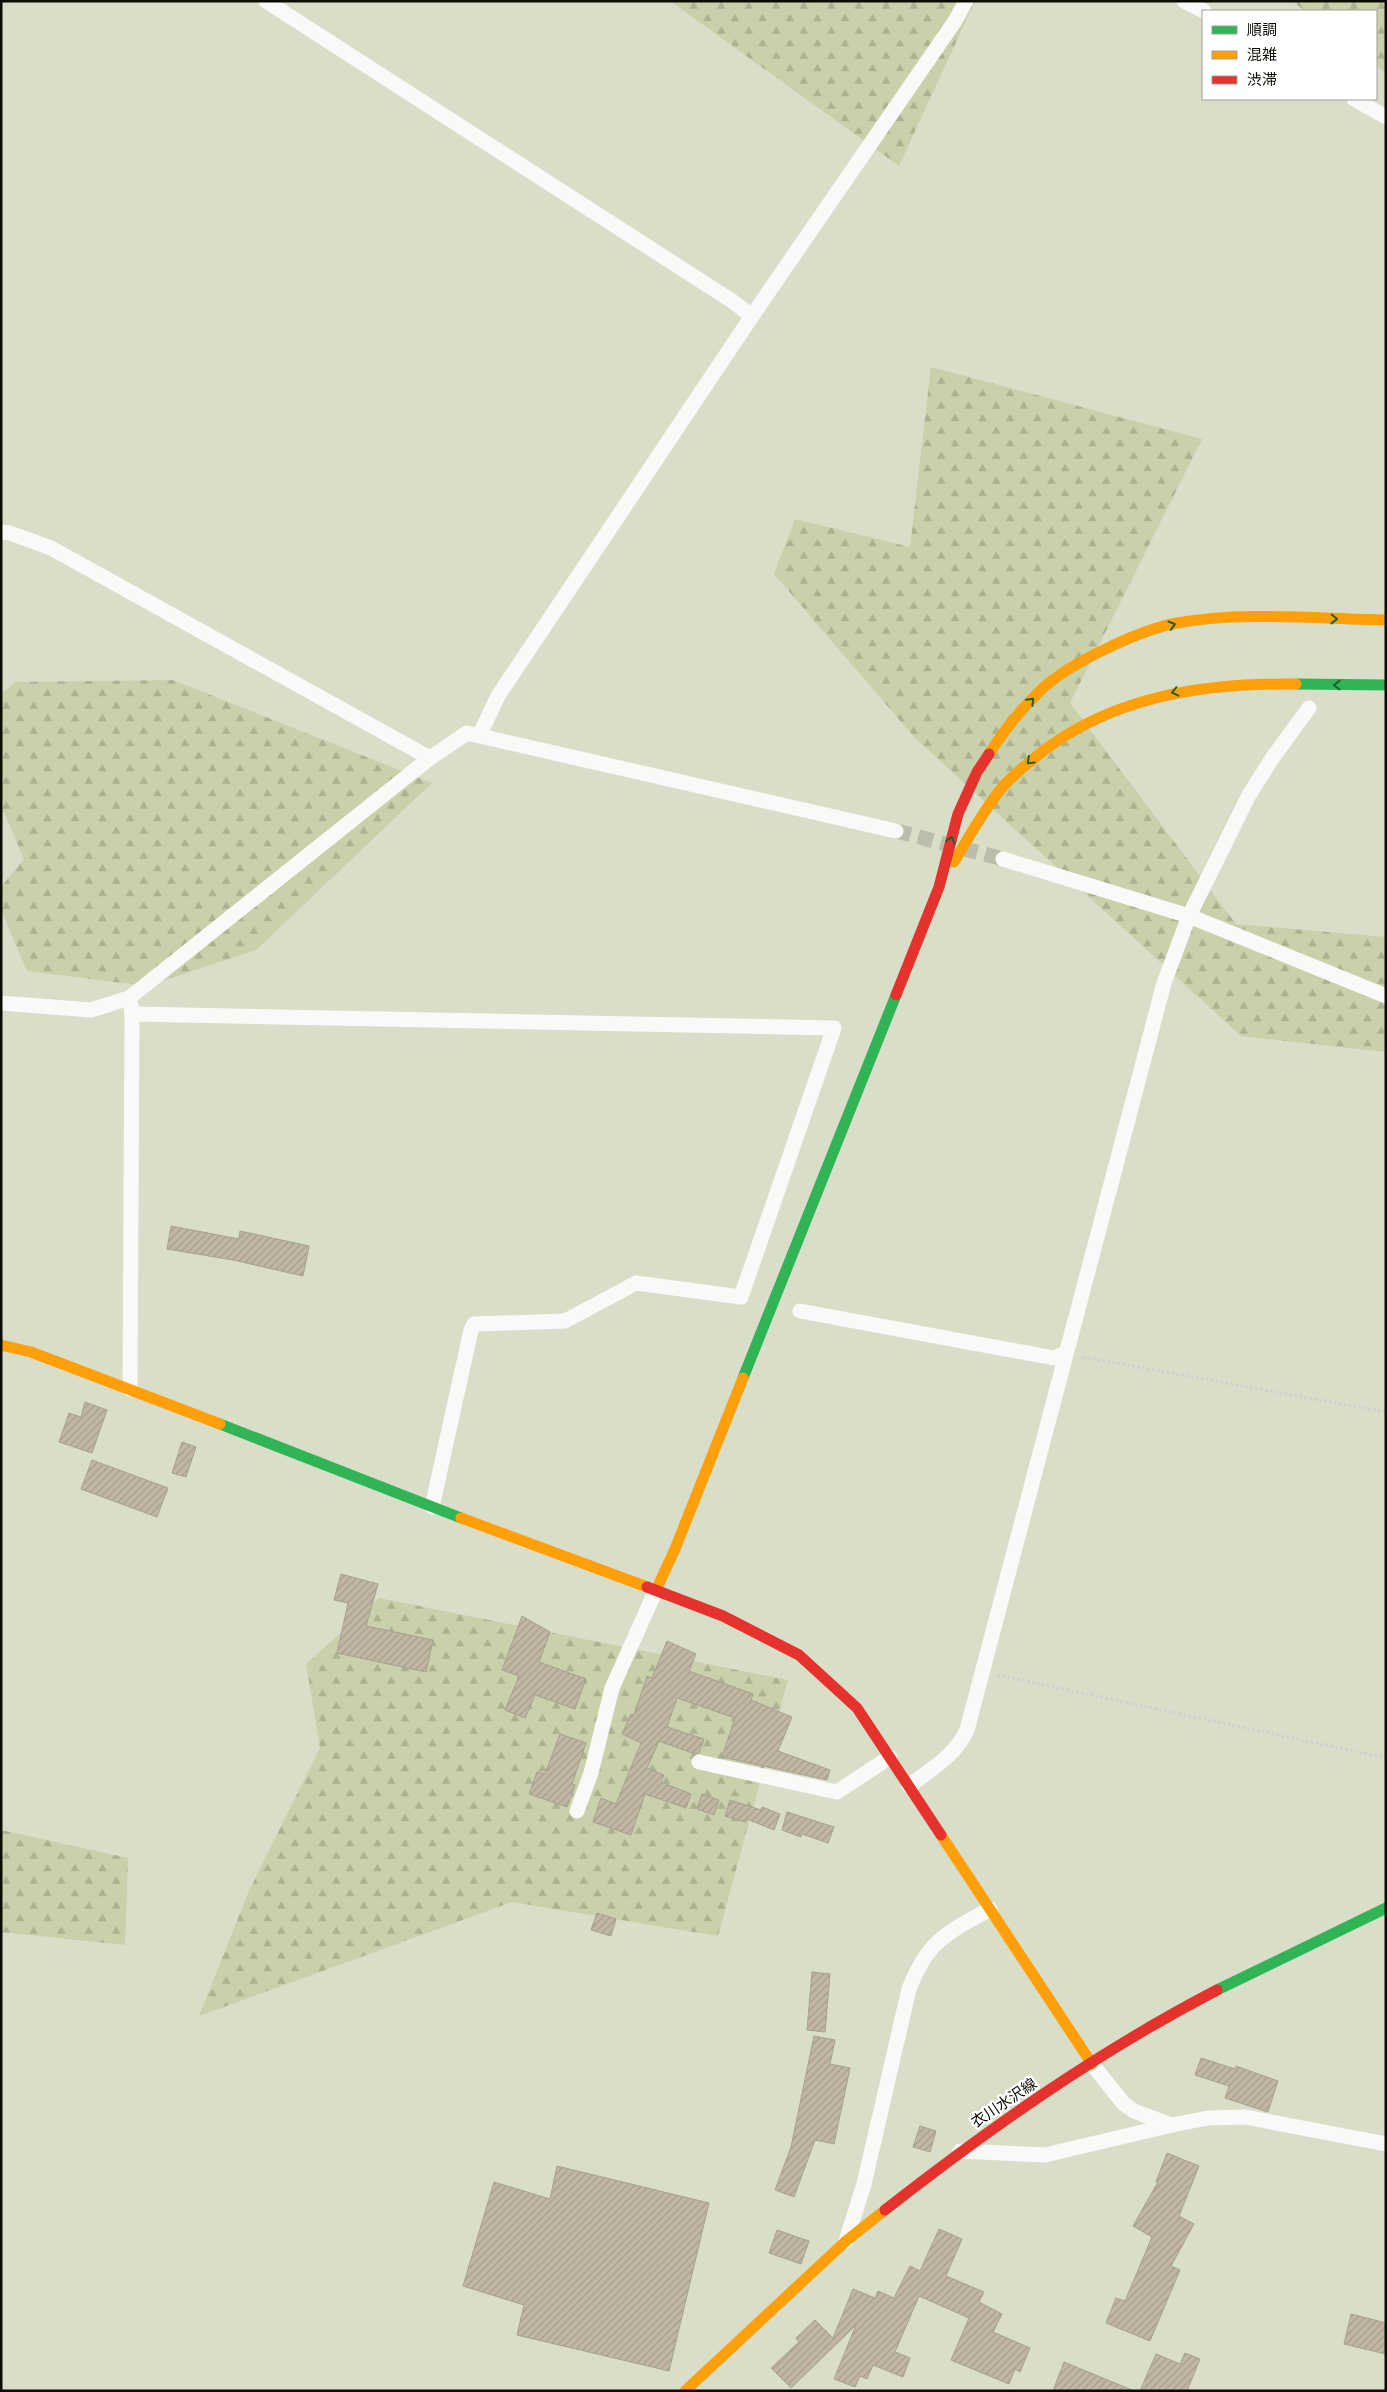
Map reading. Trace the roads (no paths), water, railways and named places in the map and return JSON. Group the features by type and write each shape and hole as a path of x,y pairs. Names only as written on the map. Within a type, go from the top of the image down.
{"main road":[{"path":"656,1590 679,1540 939,887 958,814 977,772 1006,726 1043,688 1081,664 1123,640 1176,623 1226,617 1386,620"},
{"path":"939,887 980,820 1008,781 1048,745 1101,716 1135,701 1188,689 1245,684 1386,685"},
{"path":"1,1345 32,1352 130,1388 432,1507 723,1616 799,1655 857,1708 1092,2064"},
{"name":"衣川水沢線","path":"685,2391 846,2242 960,2151 1017,2110 1156,2022 1386,1908"}],"street":[{"path":"266,1 732,301 752,316"},
{"path":"479,736 498,696 752,316 955,21 966,1"},
{"path":"1184,1 1202,10"},
{"path":"1356,100 1386,117"},
{"path":"1,532 10,533 51,548 430,758"},
{"path":"909,1786 949,1756 961,1742 967,1730 1164,983 1189,916 1248,795 1273,757 1310,708"},
{"path":"1,1003 91,1010 130,998 430,758 467,733 896,831"},
{"path":"1003,859 1189,916 1386,996"},
{"path":"130,998 132,1014 130,1388"},
{"path":"132,1014 834,1028 741,1298 636,1283 565,1321 474,1324 471,1330 432,1507"},
{"path":"800,1311 1054,1358 1065,1353"},
{"path":"577,1811 592,1773 612,1688 656,1590"},
{"path":"699,1762 837,1792 890,1757"},
{"path":"846,2242 864,2184 909,1989 914,1976 933,1944 944,1934 990,1909"},
{"path":"1092,2064 1123,2103 1134,2112 1172,2125"},
{"path":"960,2151 1045,2155 1208,2118 1245,2117 1386,2144"}],"tunnel":[{"path":"896,831 1003,859"}]}
